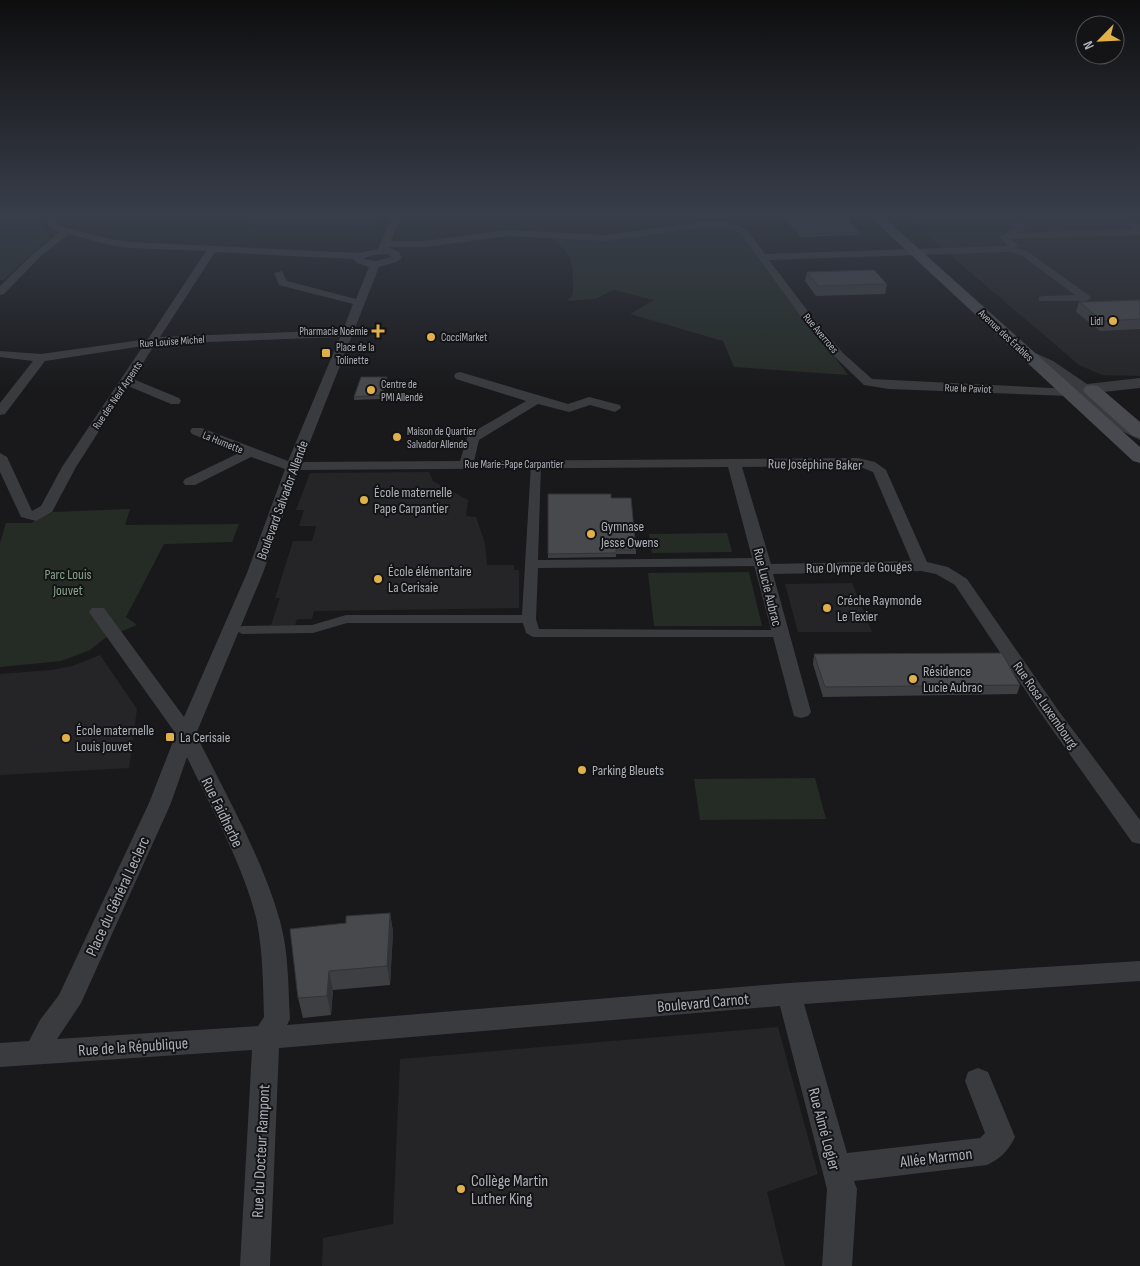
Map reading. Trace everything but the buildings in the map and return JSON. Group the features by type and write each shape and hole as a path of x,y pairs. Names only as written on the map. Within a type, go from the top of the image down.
{"main road":[{"name":"Avenue des Érables","path":"939,272 1084,391 1140,434"},
{"name":"Avenue des Érables","path":"959,272 1012,320"},
{"name":"Avenue des Érables","path":"1084,391 1140,457"}],"street":[{"path":"0,292 20,272"},
{"name":"Rue des Neuf Arpents","path":"0,457 26,514 36,516 47,509 69,467 198,272"},
{"name":"Boulevard Salvador Allende","path":"186,734 255,573 293,466 346,333 373,272"},
{"name":"Rue Averroes","path":"773,272 809,320 839,355 868,382"},
{"path":"1043,299 1086,298 1050,272"},
{"path":"279,274 282,283 360,303"},
{"name":"Rue Louise Michel","path":"0,354 41,358 154,341 346,333"},
{"path":"0,411 41,358"},
{"path":"460,376 536,400 569,408 588,401 615,408"},
{"path":"126,381 175,401"},
{"name":"Rue le Paviot","path":"868,382 889,386 1084,391"},
{"path":"1135,388 1084,391 1082,396 1109,418 1140,434"},
{"path":"1135,388 1119,394 1116,400 1140,428"},
{"path":"466,464 473,438 536,400"},
{"name":"La Humette","path":"196,431 249,453 280,464 293,466"},
{"name":"La Humette","path":"190,482 249,453"},
{"name":"Rue Joséphine Baker","path":"734,463 858,462 870,464 878,470 920,566"},
{"name":"Rue Marie-Pape Carpantier","path":"293,466 734,463"},
{"name":"Rue Lucie Aubrac","path":"734,463 763,566 800,712"},
{"path":"536,464 529,619 533,633 780,634"},
{"path":"531,564 763,566"},
{"name":"Rue Olympe de Gouges","path":"763,566 920,566 938,568 952,574"},
{"name":"Rue Rosa Luxembourg","path":"952,574 961,582 1051,714 1140,836"},
{"name":"Rue Faidherbe","path":"98,612 186,734 246,859 268,920 274,950 277,1018 266,1037"},
{"path":"242,630 313,630 346,619 529,619"},
{"name":"Place du Général Leclerc","path":"37,1053 50,1028 68,1003 160,803 186,734"},
{"name":"Boulevard Carnot","path":"266,1037 789,994 1140,971"},
{"name":"Rue Aimé Logier","path":"789,994 842,1189 837,1266"},
{"name":"Rue de la République","path":"0,1055 266,1037"},
{"name":"Rue du Docteur Rampont","path":"255,1266 266,1037"},
{"name":"Allée Marmon","path":"836,1169 987,1151 1001,1137 978,1081"}],"shaded area":[{"path":"970,272 1140,272 1140,376 1102,375 1079,365"},
{"path":"429,472 433,481 468,500 466,516 476,517 485,543 487,565 514,565 514,570 519,570 519,608 314,611 312,619 297,619 295,625 271,625 280,598 275,598 293,541 312,541 316,526 299,526 304,510 296,510 310,473"},
{"name":"Créche Raymonde Le Texier","path":"852,583 872,632 798,632 785,584"},
{"name":"École maternelle Louis Jouvet","path":"100,655 137,709 129,768 0,775 0,674 51,670 72,666"},
{"path":"778,1027 818,1174 767,1192 785,1266 322,1266 323,1238 393,1224 400,1059"}],"green space":[{"path":"0,272 12,272 4,280 0,280"},
{"path":"573,272 771,272 848,375 734,367 723,341 630,314 654,300 614,290 595,299 567,301 573,294"},
{"name":"Parc Louis Jouvet","path":"130,509 125,525 239,524 232,542 164,544 126,617 137,625 105,638 90,650 61,661 0,667 0,543 6,523 31,523 53,512"},
{"path":"727,533 732,552 652,553 649,534"},
{"path":"749,572 762,626 654,626 648,573"},
{"path":"815,778 826,819 700,820 694,779"}],"place":[{"name":"Lidl","path":"1113,321"},
{"name":"Pharmacie Noémie","path":"378,331"},
{"name":"CocciMarket","path":"431,337"},
{"name":"Place de la Tolinette","path":"326,353"},
{"name":"Centre de PMI Allendé","path":"371,390"},
{"name":"Maison de Quartier Salvador Allende","path":"397,437"},
{"name":"École maternelle Pape Carpantier","path":"364,500"},
{"name":"Gymnase Jesse Owens","path":"591,534"},
{"name":"École élémentaire La Cerisaie","path":"378,579"},
{"name":"Créche Raymonde Le Texier","path":"827,608"},
{"name":"Résidence Lucie Aubrac","path":"913,679"},
{"name":"La Cerisaie","path":"170,737"},
{"name":"École maternelle Louis Jouvet","path":"66,738"},
{"name":"Parking Bleuets","path":"582,770"},
{"name":"Collège Martin Luther King","path":"461,1189"}]}
